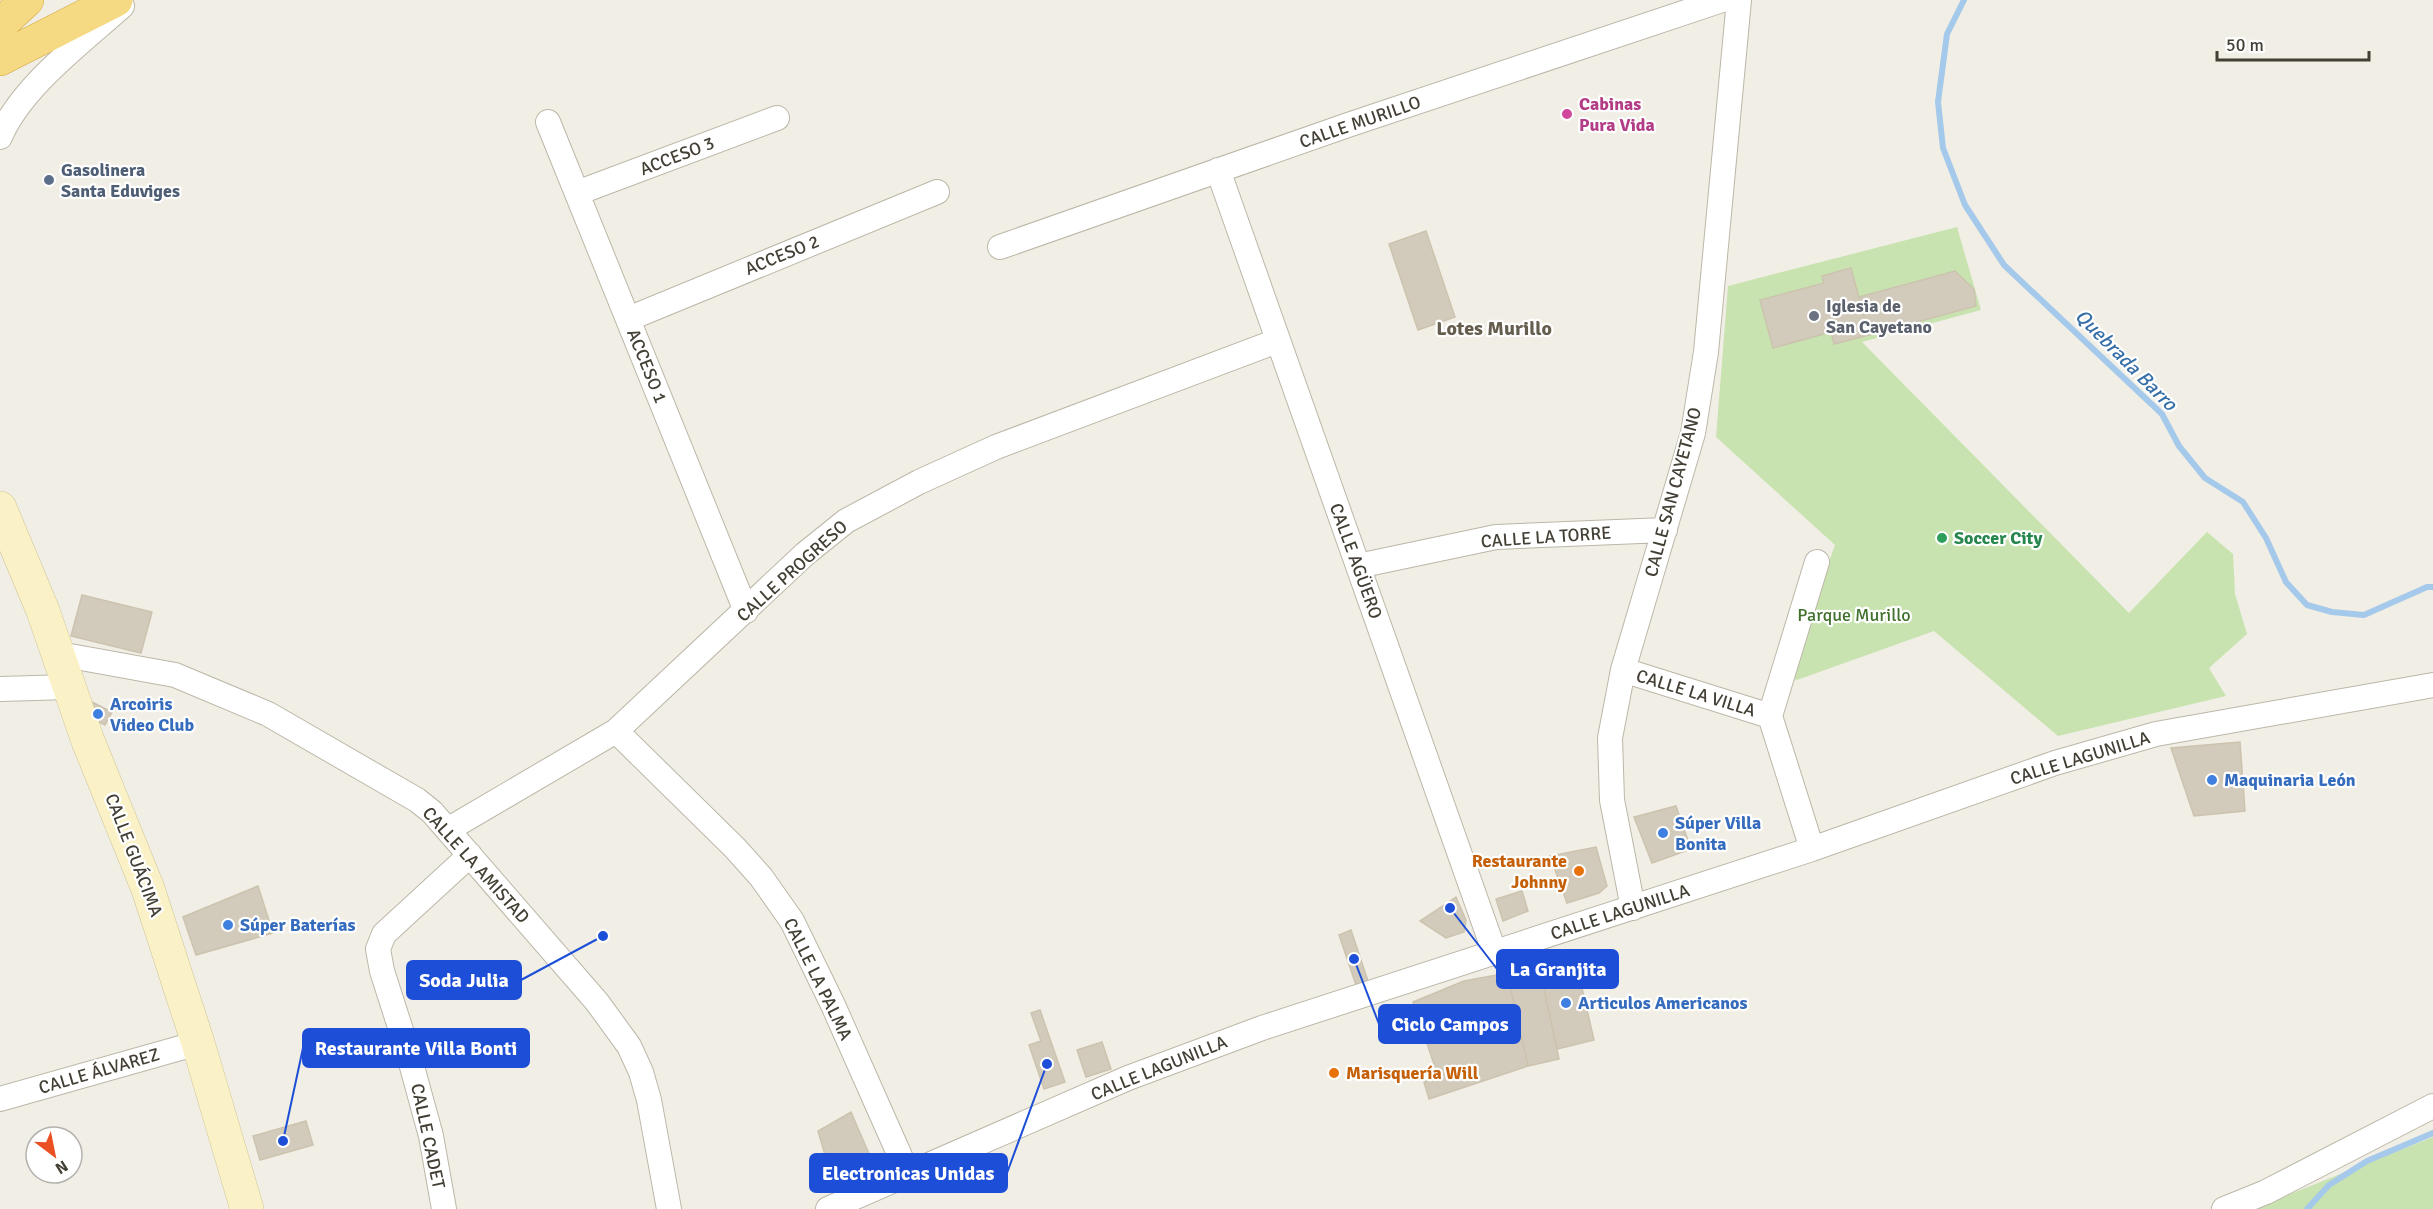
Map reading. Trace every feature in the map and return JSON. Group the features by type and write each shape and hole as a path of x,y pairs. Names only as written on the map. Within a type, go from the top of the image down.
{"highway":[{"path":"0,25 27,0"},
{"path":"0,59 116,0"}],"main road":[{"name":"CALLE GUÁCIMA","path":"0,508 59,654 69,687 148,889 198,1043 247,1209"}],"street":[{"path":"0,137 11,114 40,82 128,0"},
{"name":"CALLE MURILLO","path":"1000,247 1218,170 1739,3"},
{"name":"CALLE SAN CAYETANO","path":"1633,908 1612,800 1610,738 1623,670 1693,433 1706,352 1739,3"},
{"name":"ACCESO 3","path":"577,194 777,118"},
{"name":"ACCESO 1","path":"548,122 746,611"},
{"name":"CALLE AGÜERO","path":"1218,170 1494,951"},
{"name":"ACCESO 2","path":"628,318 937,192"},
{"name":"CALLE PROGRESO","path":"448,829 616,731 805,554 846,521 919,482 996,447 1277,341"},
{"name":"CALLE LA TORRE","path":"1358,566 1496,537 1665,530"},
{"name":"CALLE LA VILLA","path":"1812,849 1770,716 1818,562"},
{"name":"CALLE LA AMISTAD","path":"59,654 175,675 268,714 417,800 448,829 597,1002 629,1046 641,1072 649,1100 669,1209"},
{"name":"CALLE LA VILLA","path":"1623,670 1770,716"},
{"name":"CALLE LAGUNILLA","path":"828,1209 1128,1078 1262,1028 1812,849 2055,763 2156,735 2433,685"},
{"path":"0,689 69,687"},
{"name":"CALLE LA PALMA","path":"616,731 735,848 761,877 792,921 833,1005 908,1174"},
{"name":"CALLE CADET","path":"444,1209 431,1136 408,1052 382,971 378,948 384,934 470,855"},
{"name":"CALLE ÁLVAREZ","path":"0,1099 198,1043"},
{"path":"2224,1209 2266,1192 2433,1106"}],"green space":[{"name":"Soccer City","path":"1957,227 1981,310 1862,342 2129,613 2207,532 2233,554 2235,594 2247,634 2209,668 2226,696 2058,736 1934,631 1797,680 1788,676 1835,545 1716,437 1728,286","holes":["1851,268 1869,335 1834,344 1831,332 1773,348 1760,300 1824,283 1822,276"]},
{"path":"2433,1137 2433,1209 2253,1209"}],"building":[{"path":"1426,231 1455,317 1418,330 1389,244"},
{"name":"Iglesia de San Cayetano","path":"1851,268 1869,335 1834,344 1831,332 1773,348 1760,300 1824,283 1822,276"},
{"path":"1955,271 1974,289 1976,306 1869,335 1859,297"},
{"path":"82,595 152,612 141,653 71,636"},
{"name":"Arcoiris Video Club","path":"92,702 112,712 105,725 85,715"},
{"name":"Maquinaria León","path":"2240,742 2245,811 2194,816 2171,748"},
{"name":"Súper Villa Bonita","path":"1676,806 1691,849 1652,863 1634,817"},
{"name":"Restaurante Johnny","path":"1596,847 1607,886 1599,893 1567,903 1550,856"},
{"name":"Súper Baterías","path":"258,886 273,933 196,955 183,917"},
{"path":"1522,891 1528,911 1503,921 1496,899"},
{"path":"1456,897 1466,920 1464,932 1446,938 1420,921"},
{"path":"1351,930 1369,984 1357,988 1339,935"},
{"name":"Articulos Americanos","path":"1575,958 1594,1040 1557,1049 1539,966"},
{"path":"1539,966 1559,1059 1528,1066 1507,973"},
{"path":"1507,973 1528,1066 1429,1099 1424,1082 1438,1076 1413,1002 1464,981"},
{"path":"1040,1010 1065,1082 1044,1089 1029,1045 1041,1041 1031,1013"},
{"path":"1102,1042 1111,1069 1086,1077 1077,1050"},
{"path":"851,1112 870,1156 868,1161 832,1178 818,1131"},
{"path":"306,1121 313,1145 260,1160 253,1136"}],"waterway":[{"name":"Quebrada Barro","path":"1964,0 1947,34 1938,102 1943,148 1965,205 2004,265 2162,414 2179,446 2205,478 2243,502 2266,538 2286,582 2307,605 2332,612 2364,615 2427,587 2433,587"},
{"name":"Quebrada Barro","path":"2307,1209 2329,1185 2367,1161 2433,1133"}],"place":[{"name":"Cabinas Pura Vida","path":"1567,114"},
{"name":"Gasolinera Santa Eduviges","path":"49,180"},
{"name":"Iglesia de San Cayetano","path":"1814,316"},
{"name":"Soccer City","path":"1942,538"},
{"name":"Arcoiris Video Club","path":"98,714"},
{"name":"Maquinaria León","path":"2212,780"},
{"name":"Súper Villa Bonita","path":"1663,833"},
{"name":"Restaurante Johnny","path":"1579,871"},
{"name":"La Granjita","path":"1450,908"},
{"name":"Súper Baterías","path":"228,925"},
{"name":"Soda Julia","path":"603,936"},
{"name":"Ciclo Campos","path":"1354,959"},
{"name":"Articulos Americanos","path":"1566,1003"},
{"name":"Electronicas Unidas","path":"1047,1064"},
{"name":"Marisquería Will","path":"1334,1073"},
{"name":"Restaurante Villa Bonti","path":"283,1141"}],"district":[{"name":"Lotes Murillo","path":"1494,328"}],"park label":[{"name":"Parque Murillo","path":"1854,615"}]}
